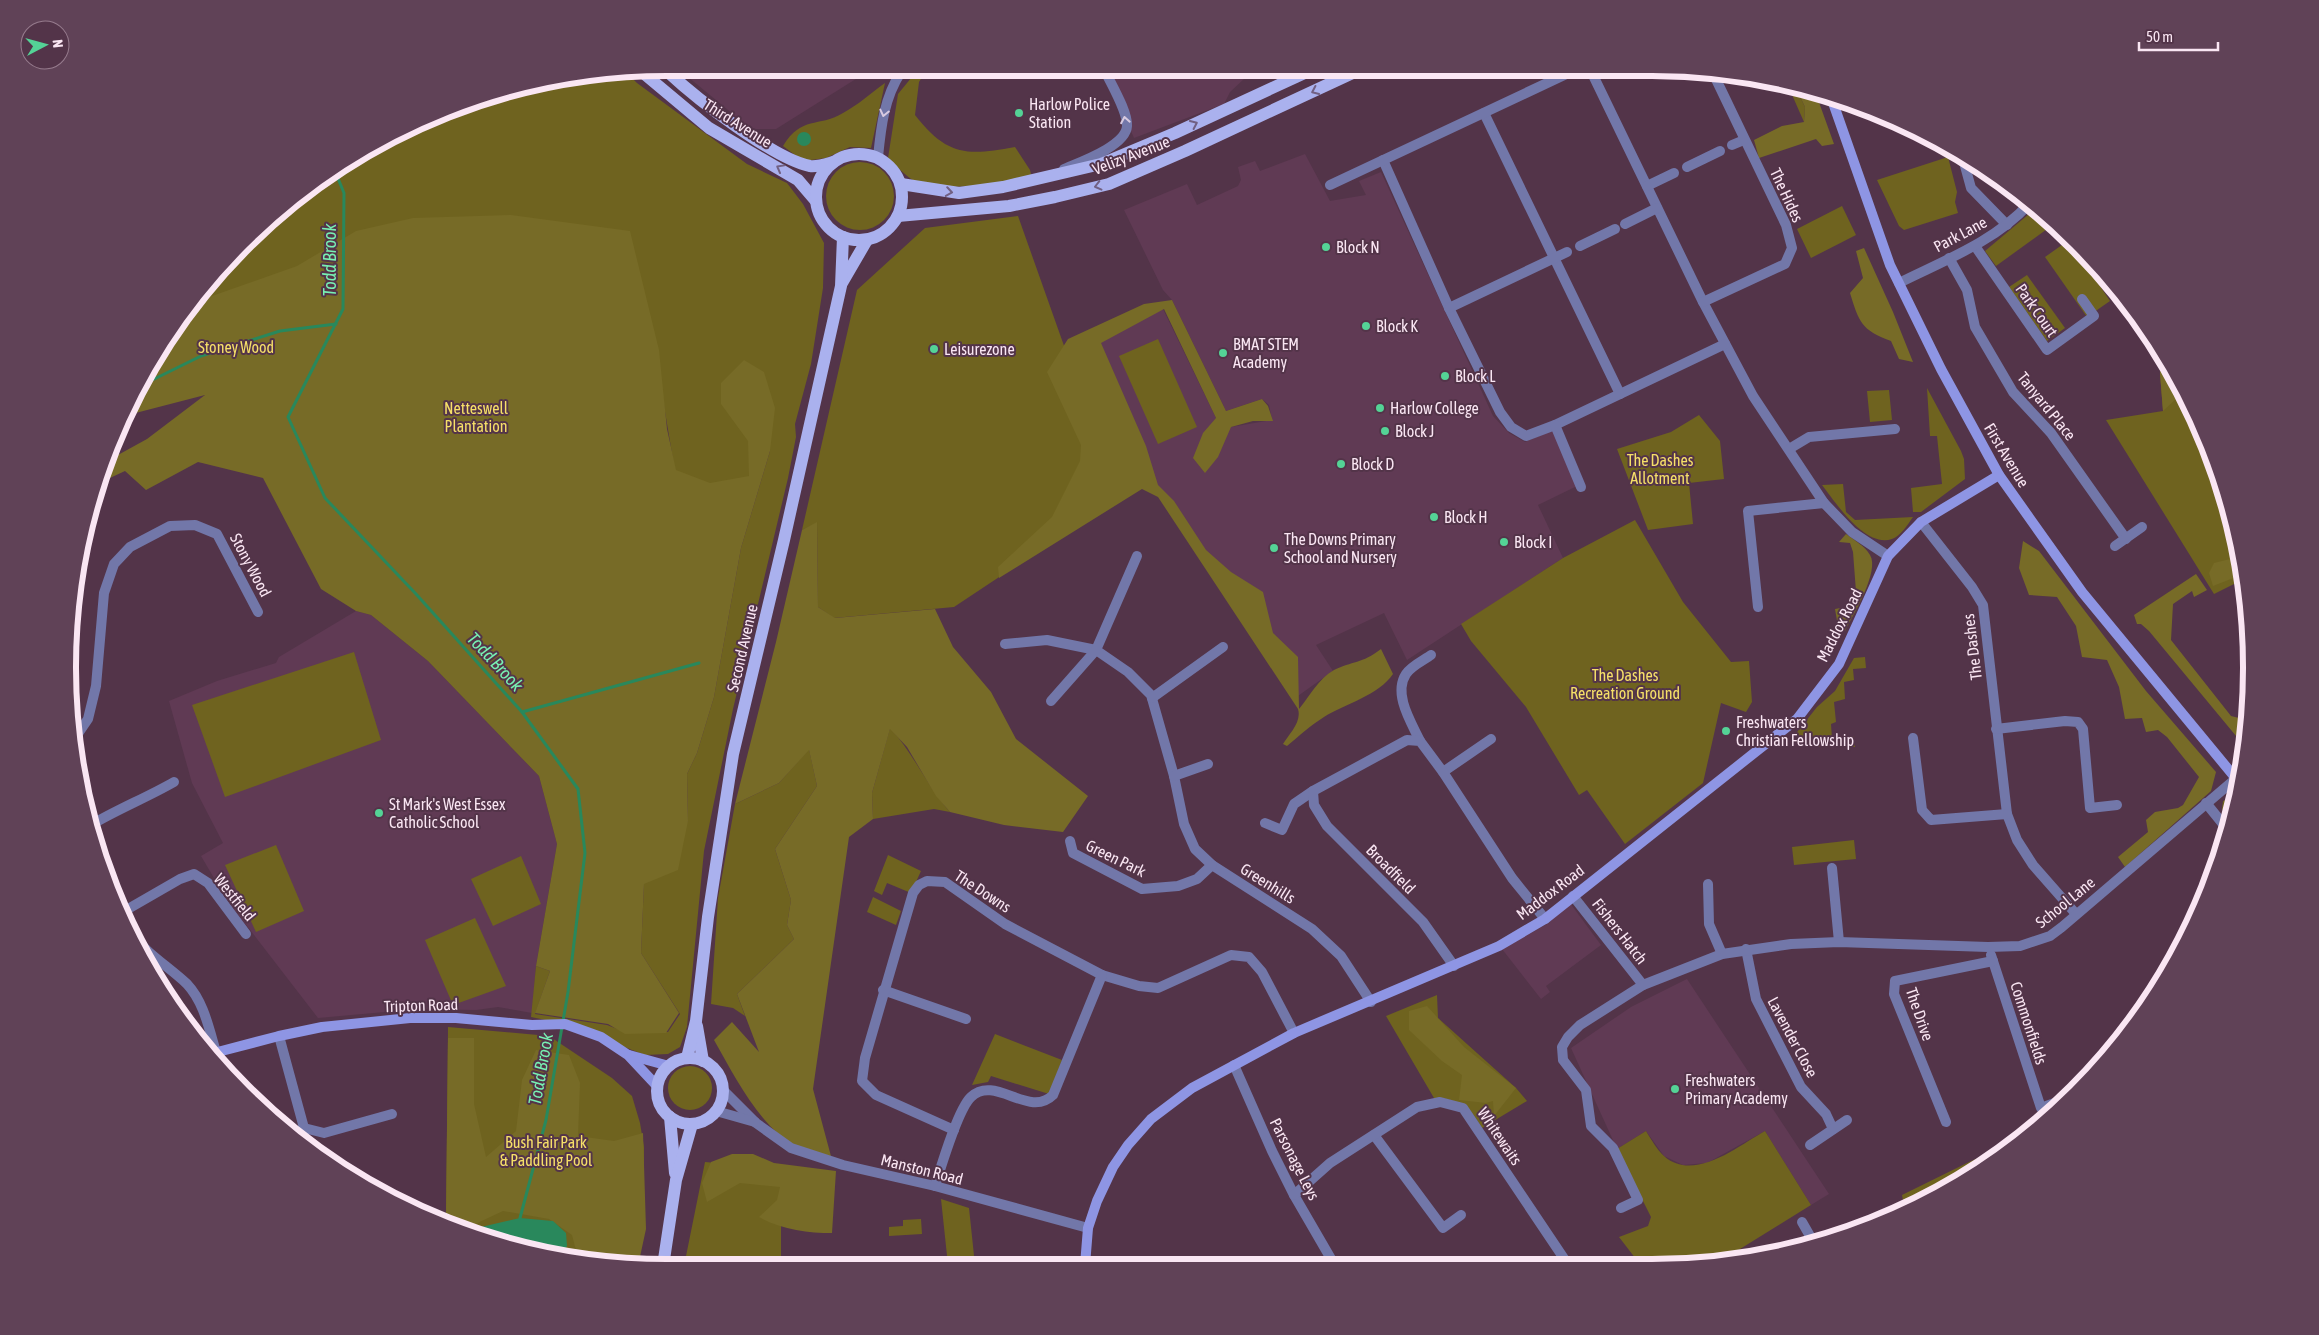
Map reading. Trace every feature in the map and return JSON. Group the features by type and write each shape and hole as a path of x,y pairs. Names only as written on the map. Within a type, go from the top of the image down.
{"main road":[{"name":"Third Avenue","path":"672,76 690,92 782,156 813,167 833,162"},
{"name":"Velizy Avenue","path":"901,184 959,193 1003,187 1101,164 1176,133 1298,76"},
{"name":"Velizy Avenue","path":"898,216 932,211 1009,206 1109,184 1346,76"},
{"name":"Third Avenue","path":"648,77 709,128 798,180 816,201"},
{"path":"857,153 878,157 892,168 901,184 903,199 898,216 884,233 867,240 842,237 827,226 818,210 816,201 817,188 821,176 833,162 848,154 857,153"},
{"name":"Second Avenue","path":"687,1058 696,1021 708,917 733,754 784,540 841,286 842,237"},
{"name":"Second Avenue","path":"841,286 867,240"},
{"name":"Second Avenue","path":"696,1021 703,1061"},
{"path":"687,1058 703,1061 717,1072 723,1090 721,1101 716,1111 701,1122 692,1124 677,1121 670,1117 659,1103 657,1086 659,1078 669,1066 687,1058"},
{"path":"670,1117 676,1180"},
{"path":"664,1259 676,1180 692,1124"}],"street":[{"path":"878,157 885,107 892,86 898,76"},
{"path":"1049,176 1100,153 1122,138 1127,125 1107,76"},
{"path":"1330,185 1562,76"},
{"path":"1593,76 1702,302 1753,396 1824,504 1852,532 1888,556"},
{"name":"The Hides","path":"1702,302 1785,264 1792,248 1786,225 1716,80"},
{"name":"First Avenue","path":"1833,105 1882,245 1899,283 1941,369 1999,474 2082,592 2233,772"},
{"path":"1484,113 1620,394"},
{"path":"1732,146 1744,140"},
{"path":"1687,167 1720,151"},
{"path":"1384,160 1449,308 1500,412 1511,427 1526,436 1555,425 1725,344"},
{"path":"1965,167 1971,188 2007,224"},
{"path":"1647,186 1674,173"},
{"path":"1626,224 1657,208"},
{"name":"Park Lane","path":"1899,283 1975,246 2007,224 2024,209"},
{"path":"1580,246 1615,229"},
{"name":"Park Court","path":"1975,246 2047,350 2094,316 2082,298"},
{"path":"1449,308 1567,252"},
{"name":"Tanyard Place","path":"1949,258 1967,290 1975,327 2016,397 2055,438 2126,539"},
{"path":"1555,425 1581,487"},
{"path":"1789,449 1809,437 1895,429"},
{"name":"Maddox Road","path":"1085,1259 1088,1228 1097,1201 1113,1167 1128,1145 1151,1119 1192,1088 1294,1033 1371,1002 1499,946 1545,919 1797,719 1839,664 1888,556 1921,522 1999,474"},
{"path":"1758,607 1748,511 1824,504"},
{"name":"The Dashes","path":"1921,522 1972,586 1983,606 2007,814 2017,840 2033,865 2076,914"},
{"name":"Stony Wood","path":"80,731 88,719 96,686 104,593 114,564 130,547 170,526 195,525 217,534 258,612"},
{"path":"2115,546 2142,527"},
{"path":"1051,701 1096,650 1137,556"},
{"name":"Greenhills","path":"1005,644 1046,640 1096,650 1128,672 1152,698 1174,776 1184,824 1195,849 1212,866 1312,929 1341,956 1371,1002"},
{"path":"1152,698 1223,647"},
{"path":"1431,654 1407,672 1401,684 1403,704 1420,741 1443,772 1512,878 1545,919"},
{"path":"1996,729 2065,721 2078,722 2083,729 2090,808 2117,805"},
{"path":"1913,738 1922,810 1932,820 2007,814"},
{"path":"1443,772 1491,739"},
{"path":"1266,823 1282,830 1294,804 1313,791 1407,740 1420,741"},
{"path":"1174,776 1208,764"},
{"path":"96,822 122,807 144,799 174,782"},
{"name":"School Lane","path":"1621,1208 1638,1200 1613,1148 1591,1126 1586,1090 1563,1060 1562,1047 1568,1037 1580,1026 1643,985 1722,954 1746,949 1791,944 1839,942 1988,947 2020,946 2036,942 2050,936 2231,784"},
{"name":"Broadfield","path":"1313,791 1314,805 1327,826 1423,922 1454,966"},
{"path":"2206,803 2222,823"},
{"name":"Green Park","path":"1070,841 1073,853 1142,889 1178,886 1197,879 1212,866"},
{"path":"1832,868 1839,942"},
{"name":"Westfield","path":"128,908 180,879 194,874 208,883 246,934"},
{"name":"The Downs","path":"954,1130 876,1095 862,1081 865,1058 883,990 913,893 919,885 932,880 944,882 1005,924 1102,975 1139,986 1158,988 1231,956 1248,957 1262,972 1294,1033"},
{"path":"1708,884 1709,924 1722,954"},
{"name":"Fishers Hatch","path":"1573,896 1643,985"},
{"name":"Commonfields","path":"1988,947 2042,1111"},
{"name":"Lavender Close","path":"1746,949 1756,999 1801,1086 1826,1114 1833,1129"},
{"name":"The Drive","path":"1946,1122 1894,994 1895,981 1992,961"},
{"path":"156,964 188,985 203,1008 211,1042"},
{"path":"935,1186 954,1130 970,1097 982,1090 990,1090 1037,1103 1046,1102 1053,1095 1102,975"},
{"path":"883,990 966,1019"},
{"name":"Tripton Road","path":"219,1052 322,1027 410,1018 478,1019 532,1025 565,1024 601,1037 628,1055 657,1086"},
{"path":"280,1036 304,1128"},
{"name":"Tripton Road","path":"628,1055 669,1066"},
{"name":"Parsonage Leys","path":"1234,1065 1264,1134 1294,1195 1331,1259"},
{"name":"Manston Road","path":"723,1090 756,1123 791,1148 843,1165 935,1186 1088,1228"},
{"name":"Whitewaits","path":"1294,1195 1330,1163 1417,1107 1440,1102 1463,1108 1564,1259"},
{"name":"Manston Road","path":"716,1111 756,1123"},
{"path":"304,1128 324,1133 392,1114"},
{"path":"1810,1145 1847,1120"},
{"path":"301,1131 304,1128"},
{"path":"1374,1135 1443,1228 1461,1215"},
{"path":"1802,1222 1811,1237"}],"shaded area":[{"path":"687,76 861,76 776,129 751,129"},
{"path":"1107,76 1250,76 1230,92 1224,104 1134,138"},
{"path":"804,132 809,134 811,139 809,144 804,146 799,144 797,139 799,134"},
{"name":"Harlow College","path":"1305,154 1330,201 1366,195 1359,181 1381,172 1493,416 1509,433 1525,442 1553,430 1577,486 1538,505 1563,558 1407,660 1384,613 1316,645 1333,671 1295,698 1151,484 1088,346 1163,309 1216,418 1231,427 1272,420 1269,405 1262,399 1226,411 1172,300 1163,290 1124,210 1187,184 1197,205 1238,186 1241,180 1238,167 1255,161 1260,171"},
{"name":"St Mark's West Essex Catholic School","path":"356,611 371,615 428,661 539,776 557,844 536,966 532,1013 498,1007 476,1010 418,1009 318,1018 227,900 201,856 223,843 192,783 169,701 217,681 276,663 279,657"},
{"path":"1570,903 1601,945 1546,986 1550,992 1541,999 1502,949 1547,924"},
{"name":"Freshwaters Primary Academy","path":"1687,979 1829,1194 1811,1205 1765,1131 1707,1163 1683,1165 1664,1156 1646,1131 1617,1149 1571,1048 1631,1007"},
{"path":"520,1218 553,1221 566,1233 567,1246 565,1249 514,1239 481,1227"}],"green space":[{"path":"913,76 923,76 919,82 915,115 937,139 948,146 971,152 1015,147 1030,170 1032,178 956,187 927,185 915,181 888,158 898,94"},
{"path":"632,78 747,164 787,183 803,204 824,243 823,288 811,364 795,424 796,437 788,478 733,709 704,851 687,1027 680,1047 668,1054 645,1055 565,1024 531,1017 536,966 550,971 535,1014 607,1025 625,1032 668,1032 680,1014 641,953 644,883 688,821 687,774 697,753 714,697 741,548 770,451 748,435 760,476 725,493 677,483 662,394 199,306 249,249 278,223 308,198 372,155 441,121 477,108 514,96 590,81"},
{"path":"885,83 871,148 850,147 826,158 803,161 783,146 797,130 843,113"},
{"path":"1791,93 1799,95 1805,107 1804,122"},
{"path":"1799,95 1818,100 1834,144 1822,146 1816,139 1759,158 1754,140 1782,126 1804,122 1805,107"},
{"path":"1948,157 1957,192 1955,202 1958,213 1904,230 1899,226 1877,180"},
{"path":"853,162 867,162 879,167 889,177 894,189 894,203 889,215 879,225 867,230 853,230 841,225 831,215 826,203 826,189 831,177 841,167"},
{"path":"1842,206 1856,235 1811,258 1797,229"},
{"path":"2030,213 2047,229 1996,266 1985,251"},
{"name":"Netteswell Plantation","path":"511,215 630,231 659,350 667,429 676,470 710,483 749,476 748,441 721,404 721,383 744,360 764,372 775,408 770,451 741,548 714,697 697,753 687,774 688,821 678,870 644,884 641,953 679,1013 666,1033 625,1034 608,1024 535,1013 550,971 536,966 557,844 539,776 428,661 371,615 356,611 321,589 263,478 198,462 146,490 125,471 107,479 115,456 147,439 205,395 134,414 155,372 176,339 206,298 297,266 356,231 413,218"},
{"path":"1018,216 1118,498 954,607 834,618 818,607 817,523 802,530 857,290 925,228"},
{"path":"2064,244 2090,271 2110,301 2087,317 2045,257"},
{"path":"1864,248 1913,362 1899,359 1891,341 1867,329 1859,318 1850,293 1863,278 1856,251"},
{"path":"2027,275 2065,328 2047,341 2009,287"},
{"path":"1172,300 1226,411 1262,399 1268,406 1273,421 1253,421 1231,427 1218,457 1205,473 1193,458 1203,433 1216,418 1164,309 1101,343 1146,446 1158,485 1174,501 1206,550 1231,572 1263,592 1273,633 1298,657 1299,709 1329,673 1340,667 1363,660 1381,649 1393,674 1379,688 1324,717 1287,746 1283,744 1297,723 1298,709 1158,497 1142,489 999,578 998,567 1052,517 1080,461 1081,445 1047,372 1068,339 1144,304"},
{"path":"1158,339 1197,427 1158,444 1119,356"},
{"path":"2162,368 2198,441 2223,514 2237,583 2214,594 2106,420 2163,411 2160,373"},
{"path":"2162,368 2177,397 2163,411 2160,373"},
{"path":"1927,388 1961,451 1964,459 1965,479 1921,512 1913,512 1911,488 1942,484 1937,436 1930,436"},
{"path":"1889,390 1892,420 1870,422 1867,391"},
{"name":"The Dashes Allotment","path":"1699,415 1720,441 1724,479 1689,483 1693,524 1648,530 1617,449 1671,432"},
{"path":"1843,484 1846,512 1855,520 1913,517 1904,530 1892,539 1882,540 1872,537 1852,522 1822,485"},
{"name":"The Dashes Recreation Ground","path":"1635,520 1683,602 1731,662 1749,661 1752,702 1746,712 1721,703 1703,783 1625,844 1587,790 1579,795 1526,707 1471,641 1461,624 1563,558"},
{"path":"817,522 818,607 835,618 935,609 953,647 991,692 1016,739 1088,796 1063,832 1004,825 950,812 936,796 907,747 890,729 872,793 873,819 849,837 813,1089 832,1160 796,1147 770,1126 739,1084 714,1040 732,1022 759,1052 737,994 794,939 787,925 791,900 775,849 817,786 809,750 779,783 735,804 802,530"},
{"path":"1846,534 1865,549 1870,555 1872,562 1869,582 1859,604 1845,631 1839,632 1835,609 1857,605 1853,552 1850,543 1839,542"},
{"path":"2023,541 2039,551 2146,691 2216,772 2211,791 2125,867 2118,857 2148,832 2146,820 2155,812 2178,808 2183,805 2199,777 2167,737 2158,730 2146,732 2142,718 2125,719 2119,687 2107,660 2082,657 2076,626 2057,597 2029,595 2019,568"},
{"path":"2232,558 2236,577 2213,586 2209,573 2214,563"},
{"path":"2196,574 2207,590 2194,597 2192,591 2173,604 2171,640 2231,716 2240,718 2238,739 2149,631 2141,624 2137,624 2134,615"},
{"path":"354,652 381,740 225,797 192,705"},
{"path":"1865,657 1866,668 1853,669 1854,680 1844,682 1845,699 1834,702 1836,722 1831,724 1832,739 1854,736 1855,747 1814,747 1794,736 1817,707 1835,691 1854,658"},
{"path":"890,728 899,738 934,792 950,812 934,809 873,819 872,793"},
{"path":"809,749 817,786 775,849 791,900 787,925 794,939 737,994 745,1016 733,1008 711,1004 718,898 735,804 779,783"},
{"path":"2228,799 2225,813 2222,809 2223,801"},
{"path":"1854,840 1856,859 1794,865 1792,847"},
{"path":"276,845 304,911 256,932 225,865"},
{"path":"888,855 921,871 911,893 887,883 882,895 874,891"},
{"path":"521,856 541,904 493,926 471,879"},
{"path":"873,897 901,911 896,925 867,912"},
{"path":"475,918 506,986 453,1005 425,940"},
{"path":"1437,995 1438,1018 1516,1088 1527,1101 1482,1128 1468,1110 1456,1102 1434,1098 1386,1016"},
{"path":"1427,1006 1464,1047 1516,1088 1494,1116 1493,1101 1486,1103 1459,1100 1462,1075 1442,1061 1409,1030 1409,1011"},
{"name":"Bush Fair Park & Paddling Pool","path":"448,1027 549,1036 612,1078 632,1096 640,1123 644,1147 644,1210 631,1257 590,1254 514,1239 446,1216"},
{"path":"995,1034 1062,1060 1049,1094 991,1076 988,1082 972,1085"},
{"name":"Bush Fair Park & Paddling Pool","path":"448,1038 474,1038 474,1104 486,1157 516,1131 522,1080 536,1050 569,1055 580,1083 578,1136 614,1141 643,1133 646,1229 640,1258 576,1251 572,1235 549,1219 503,1211 472,1225 446,1216"},
{"path":"690,1066 702,1070 708,1076 712,1088 708,1100 702,1106 690,1110 678,1106 672,1100 668,1088 672,1076 678,1070"},
{"path":"1646,1131 1664,1156 1676,1163 1689,1166 1716,1159 1765,1131 1811,1205 1733,1253 1636,1259 1619,1237 1648,1226 1651,1217 1617,1149"},
{"path":"732,1154 753,1154 774,1163 836,1171 832,1233 794,1230 776,1225 759,1217 777,1200 780,1187 740,1183 707,1202 702,1183 711,1162"},
{"path":"1986,1155 1947,1180 1903,1202 1902,1195"},
{"path":"705,1162 799,1170 781,1202 781,1259 685,1259"},
{"path":"941,1199 969,1208 974,1259 947,1259"},
{"path":"921,1219 922,1234 889,1236 889,1227 903,1226 903,1220"}],"waterway":[{"name":"Todd Brook","path":"337,177 344,193 343,309 288,417 325,498 416,594 522,712 578,789 585,853 568,992 546,1120 520,1218"},
{"path":"150,381 201,356 280,331 336,324"},
{"path":"522,712 699,663"}],"place":[{"name":"Harlow Police Station","path":"1019,113"},
{"name":"Block N","path":"1326,247"},
{"name":"Block K","path":"1366,326"},
{"name":"Leisurezone","path":"934,349"},
{"name":"BMAT STEM Academy","path":"1223,353"},
{"name":"Block L","path":"1445,376"},
{"name":"Harlow College","path":"1380,408"},
{"name":"Block J","path":"1385,431"},
{"name":"Block D","path":"1341,464"},
{"name":"Block H","path":"1434,517"},
{"name":"Block I","path":"1504,542"},
{"name":"The Downs Primary School and Nursery","path":"1274,548"},
{"name":"Freshwaters Christian Fellowship","path":"1726,731"},
{"name":"St Mark's West Essex Catholic School","path":"379,813"},
{"name":"Freshwaters Primary Academy","path":"1675,1089"}],"park label":[{"name":"Stoney Wood","path":"236,347"}]}
